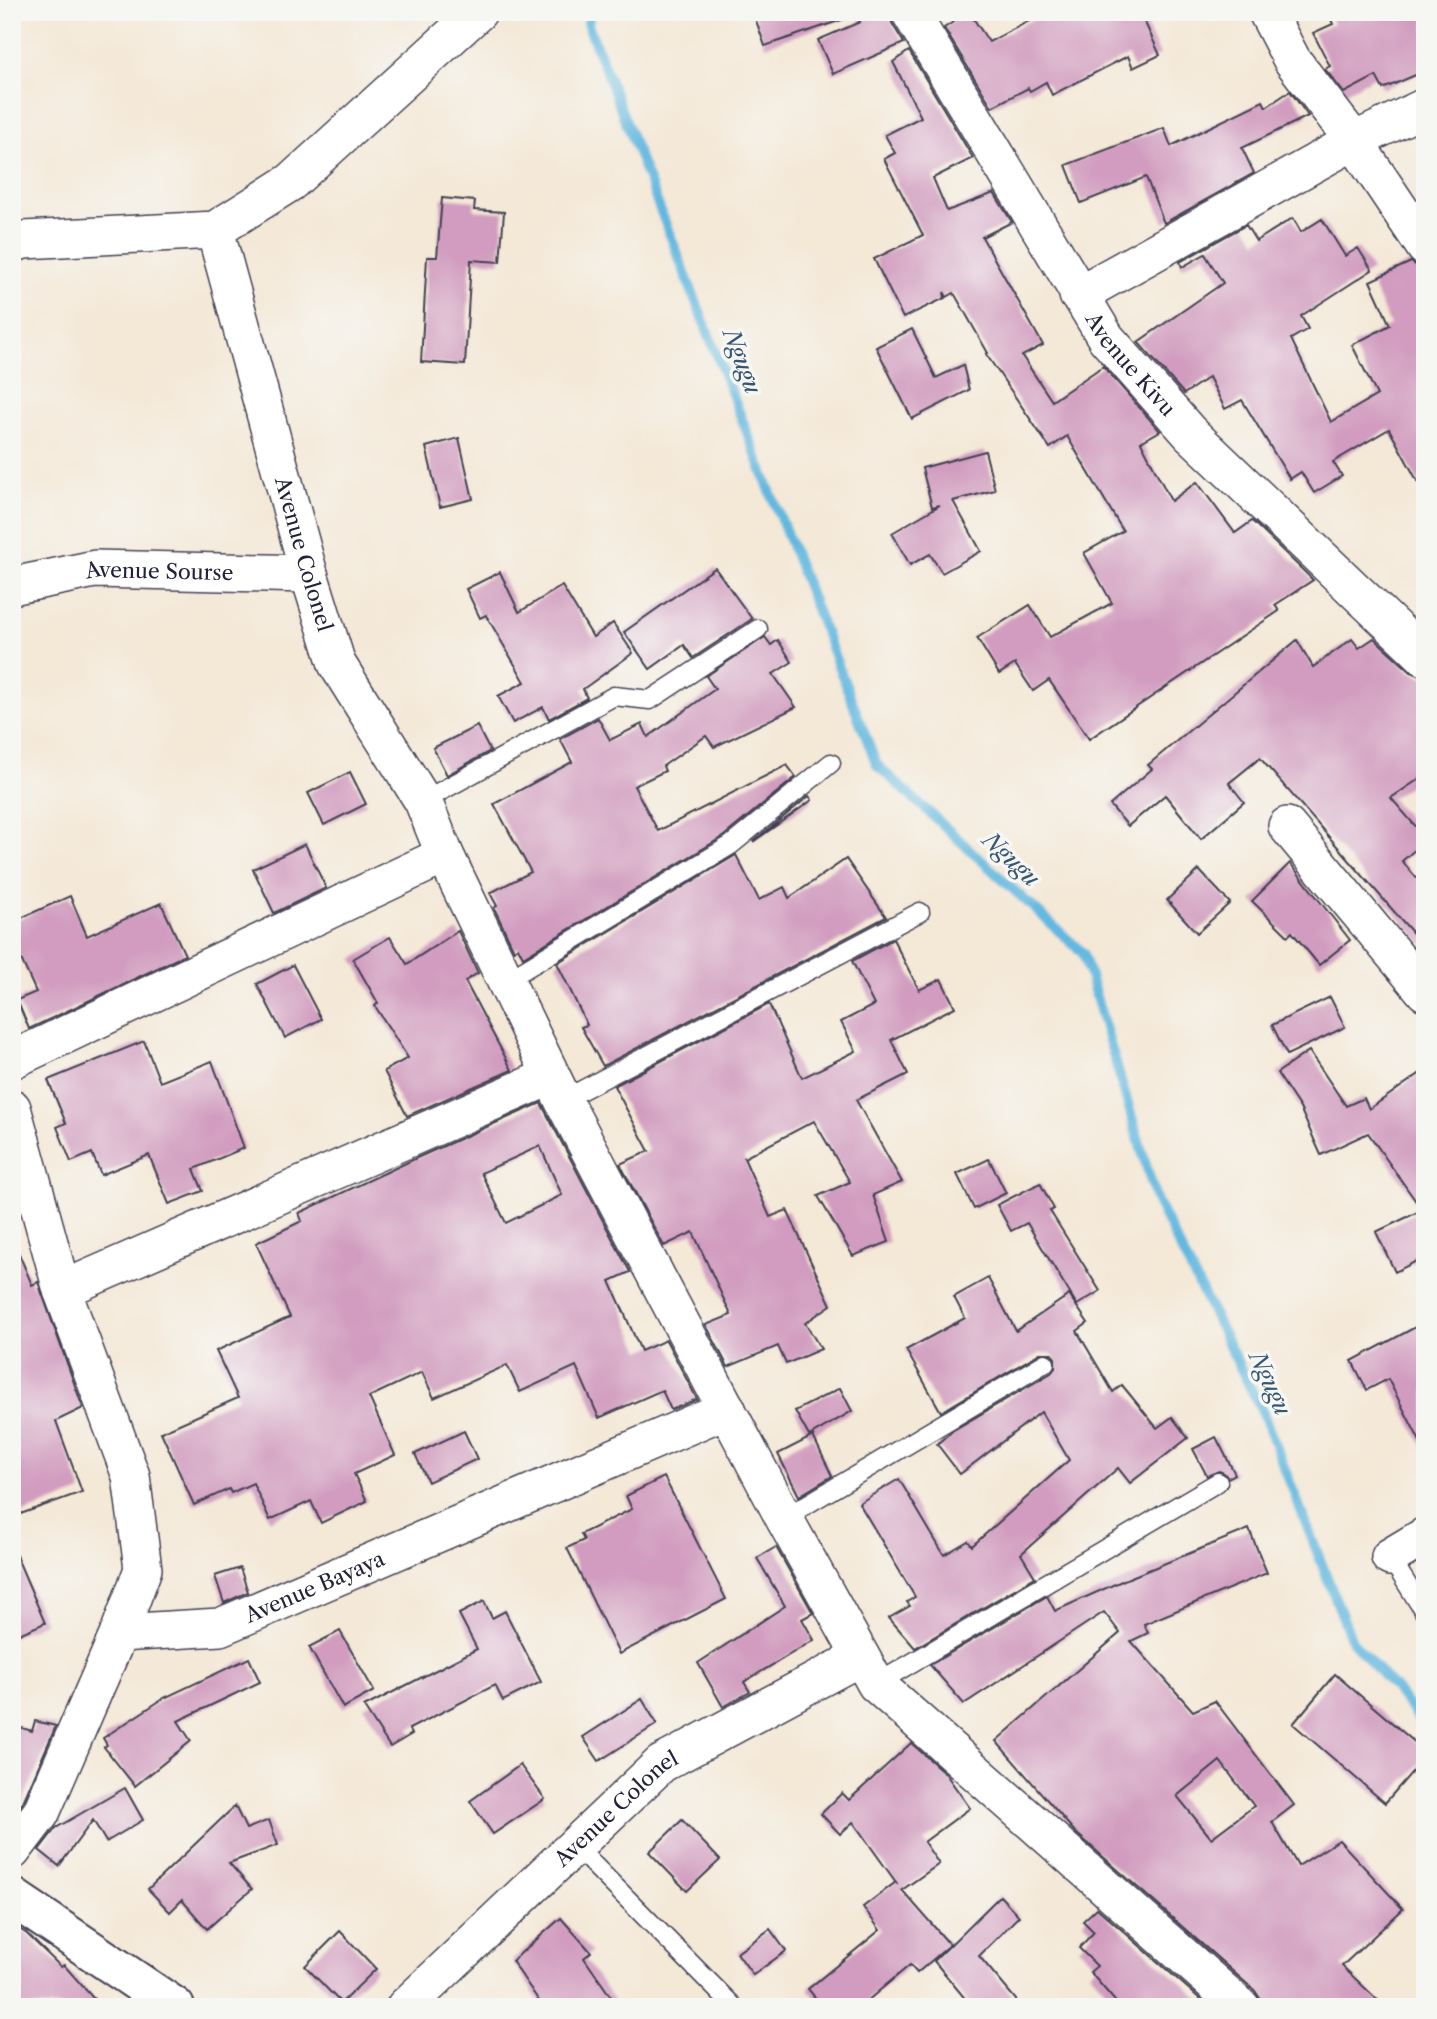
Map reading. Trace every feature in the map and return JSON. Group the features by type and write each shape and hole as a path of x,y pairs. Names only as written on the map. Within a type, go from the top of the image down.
{"street":[{"path":"12,244 24,240 215,230 291,182 478,12"},
{"name":"Avenue Kivu","path":"910,12 1106,338 1190,433 1425,657"},
{"path":"1267,12 1292,60 1354,141 1425,247"},
{"path":"1078,295 1354,141 1425,107"},
{"name":"Avenue Colonel","path":"215,230 309,575 337,664 423,801 445,855 557,1088 784,1518 868,1670 1241,2007"},
{"name":"Avenue Sourse","path":"12,586 95,569 309,575"},
{"path":"1287,826 1425,992"},
{"path":"12,1060 445,855"},
{"path":"62,1290 557,1088"},
{"path":"12,1108 62,1290 131,1476 144,1569 41,1813 12,1851"},
{"name":"Avenue Bayaya","path":"119,1633 220,1627 726,1409"},
{"path":"1390,1557 1425,1536"},
{"name":"Avenue Colonel","path":"405,2007 661,1764 868,1670"},
{"path":"12,1897 175,2007"}],"lane":[{"path":"423,801 614,696 650,701 758,629"},
{"path":"505,981 731,845 831,763"},
{"path":"557,1088 920,912"},
{"path":"784,1518 1045,1363"},
{"path":"868,1670 1218,1482"},
{"path":"1390,1557 1425,1614"},
{"path":"574,1846 734,2007"}],"building":[{"path":"753,12 849,12 850,17 765,46"},
{"path":"856,12 889,12 904,43 833,74 818,40 860,22"},
{"path":"969,12 989,42 1046,12 1140,12 1160,55 1133,68 1128,56 1052,95 1046,82 1030,91 1028,88 992,107 944,28"},
{"path":"1328,12 1425,12 1425,71 1383,89 1376,76 1344,93 1325,69 1330,66 1313,33 1333,24"},
{"path":"909,51 973,158 933,178 947,211 994,193 1012,222 982,237 1043,345 1022,356 1052,401 1103,366 1160,431 1141,442 1171,501 1197,482 1235,533 1252,521 1313,580 1275,605 1279,611 1089,739 1049,680 1033,691 1015,664 999,674 977,638 1030,605 1050,637 1112,603 1084,553 1123,531 1067,436 1050,448 986,354 988,353 954,293 947,297 944,292 945,298 903,318 874,259 923,235 884,159 895,153 885,135 921,117 893,62"},
{"path":"1290,91 1308,116 1242,148 1254,173 1164,223 1146,177 1081,203 1066,165 1164,128 1171,146 1263,101 1266,107"},
{"path":"442,198 475,201 474,210 504,212 500,262 471,260 465,365 421,362 427,257 437,257"},
{"path":"1293,218 1301,232 1322,219 1345,256 1358,248 1372,270 1301,316 1308,329 1291,339 1331,422 1377,395 1352,345 1390,325 1370,281 1411,262 1417,266 1425,283 1425,495 1389,429 1333,462 1342,476 1314,493 1301,472 1290,479 1242,400 1225,409 1209,377 1184,394 1138,342 1223,283 1205,254 1182,267 1180,262 1246,225 1256,241"},
{"path":"912,329 936,378 963,365 969,390 912,419 876,347"},
{"path":"459,438 473,499 440,507 426,447"},
{"path":"985,451 995,490 953,501 981,551 942,573 930,554 910,565 892,533 940,505 932,507 922,468"},
{"path":"715,568 752,619 693,658 684,645 650,669 624,632"},
{"path":"500,572 519,612 562,586 593,637 613,623 633,653 583,689 587,698 549,719 543,707 513,723 498,696 525,682 486,615 480,618 466,589"},
{"path":"765,637 771,645 778,640 792,662 773,674 796,707 714,747 706,736 663,766 665,771 634,786 658,831 787,765 796,777 724,836 523,957 518,947 514,950 494,908 497,906 490,893 531,872 494,804 572,762 560,739 598,718 610,740 642,724 648,737 715,689 706,676"},
{"path":"1374,638 1411,672 1425,677 1425,775 1391,798 1425,837 1425,841 1402,861 1425,888 1425,947 1260,758 1229,783 1244,802 1201,839 1165,795 1128,826 1110,805 1152,769 1148,765 1297,640 1313,667 1352,639 1359,648"},
{"path":"477,726 490,751 447,775 433,748"},
{"path":"350,772 366,804 324,825 308,793"},
{"path":"809,796 812,800 753,842"},
{"path":"305,844 326,888 274,913 253,869"},
{"path":"736,855 759,900 784,887 789,898 846,859 886,917 603,1066 581,1027 587,1025 557,963"},
{"path":"1290,863 1350,940 1319,965 1292,932 1288,936 1252,901"},
{"path":"1199,870 1230,903 1197,933 1167,900"},
{"path":"70,896 87,936 161,903 185,955 29,1029 17,1000 36,992 12,939 12,922"},
{"path":"458,931 478,973 465,981 512,1070 407,1116 384,1071 408,1058 375,1006 378,1003 353,959 390,937 407,964"},
{"path":"893,939 919,990 941,979 955,1007 891,1040 908,1074 856,1100 902,1182 873,1195 889,1242 853,1256 818,1196 850,1182 814,1121 744,1158 770,1217 787,1210 831,1305 805,1323 821,1349 786,1364 778,1346 728,1367 706,1325 731,1315 693,1232 664,1246 620,1164 649,1151 614,1086 769,1004 802,1078 856,1051 841,1022 874,1005 852,961"},
{"path":"293,965 321,1019 285,1038 257,984"},
{"path":"1330,997 1345,1027 1287,1055 1272,1025"},
{"path":"144,1041 160,1082 212,1061 244,1148 194,1169 203,1191 169,1204 149,1155 101,1175 92,1153 71,1162 57,1127 66,1123 48,1080"},
{"path":"1309,1051 1346,1106 1364,1098 1369,1109 1425,1070 1425,1257 1395,1272 1376,1232 1422,1210 1368,1133 1321,1155 1300,1108 1277,1073"},
{"path":"541,1103 630,1272 610,1281 641,1351 666,1340 697,1399 671,1410 662,1390 599,1418 576,1366 520,1392 507,1365 434,1398 422,1372 369,1397 395,1455 354,1474 367,1501 321,1523 311,1501 270,1520 253,1483 231,1493 229,1489 194,1505 161,1432 238,1398 216,1351 290,1317 256,1243 302,1221 299,1213","holes":["540,1146 562,1195 506,1223 481,1173"]},
{"path":"989,1159 1006,1193 974,1209 957,1174"},
{"path":"1040,1183 1054,1209 1050,1211 1100,1291 1077,1305 1027,1223 1011,1231 997,1205"},
{"path":"12,1237 32,1285 38,1282 83,1408 56,1421 82,1492 12,1517"},
{"path":"988,1278 1016,1331 1069,1295 1088,1323 1077,1331 1113,1392 1122,1385 1157,1428 1172,1417 1188,1438 1130,1483 1118,1468 1021,1554 1035,1577 915,1648 889,1618 910,1606 907,1602 915,1597 859,1503 899,1479 944,1555 968,1541 972,1546 1069,1460 1041,1412 960,1474 937,1444 952,1431 1051,1373 1055,1368 1055,1358 1051,1353 1040,1353 941,1412 906,1350 965,1318 954,1297"},
{"path":"1425,1322 1425,1451 1388,1379 1367,1390 1352,1361"},
{"path":"840,1388 852,1411 809,1436 795,1411"},
{"path":"464,1431 477,1459 428,1482 415,1454"},
{"path":"813,1436 832,1476 799,1496 778,1454"},
{"path":"1216,1437 1235,1474 1228,1478 1219,1471 1207,1476 1193,1449"},
{"path":"664,1477 726,1599 619,1654 567,1548 584,1540 581,1534 632,1509 626,1496"},
{"path":"1249,1529 1267,1573 1144,1624 1148,1633 1131,1641 1193,1711 1215,1701 1294,1805 1272,1822 1298,1866 1339,1840 1403,1909 1342,1966 1385,2007 1262,2007 1255,1991 1075,1832 996,1741 1120,1633 1104,1612 964,1704 930,1665 1047,1596 1055,1611","holes":["1220,1761 1254,1806 1211,1838 1177,1796"]},
{"path":"12,1546 45,1623 12,1637"},
{"path":"776,1547 813,1613 802,1619 814,1640 744,1682 750,1692 723,1707 698,1663 785,1606 757,1558"},
{"path":"240,1568 248,1592 224,1603 215,1576"},
{"path":"484,1601 492,1618 505,1611 541,1682 503,1701 495,1685 409,1729 412,1734 390,1747 364,1707 477,1649 459,1614"},
{"path":"340,1631 374,1691 343,1708 309,1647"},
{"path":"249,1658 260,1682 178,1721 191,1741 135,1786 104,1747 107,1745 103,1738 164,1698"},
{"path":"1335,1674 1425,1751 1425,1757 1385,1803 1293,1724"},
{"path":"642,1699 657,1724 599,1761 583,1737"},
{"path":"35,1721 56,1726 23,1802 12,1816 12,1725 32,1731"},
{"path":"911,1743 945,1773 970,1808 924,1842 939,1864 902,1890 950,1945 917,1973 910,1965 860,2007 823,2007 808,1989 880,1930 863,1907 896,1882 853,1822 840,1834 821,1814 842,1793 849,1800"},
{"path":"520,1765 545,1799 493,1834 470,1801"},
{"path":"125,1788 143,1820 106,1842 93,1820 59,1866 39,1850 56,1828"},
{"path":"235,1806 246,1829 269,1820 278,1845 229,1863 252,1889 207,1929 182,1900 170,1912 148,1889"},
{"path":"682,1820 720,1860 687,1891 649,1852"},
{"path":"1000,1896 1019,1916 979,1956 1022,2007 972,2007 934,1961"},
{"path":"1097,1908 1209,2007 1120,2007 1090,1972 1097,1966 1079,1948 1094,1932 1083,1921"},
{"path":"561,1918 591,1952 584,1958 618,2007 543,2007 512,1961"},
{"path":"12,1924 27,1934 61,1967 64,1965 101,2007 12,2007"},
{"path":"770,1929 786,1951 753,1975 737,1953"},
{"path":"340,1931 376,1969 341,2003 305,1966"}],"waterway":[{"name":"Ngugu","path":"590,12 588,25 877,765 1083,953 1157,1202 1262,1411 1352,1641 1398,1692 1425,1728"}]}
